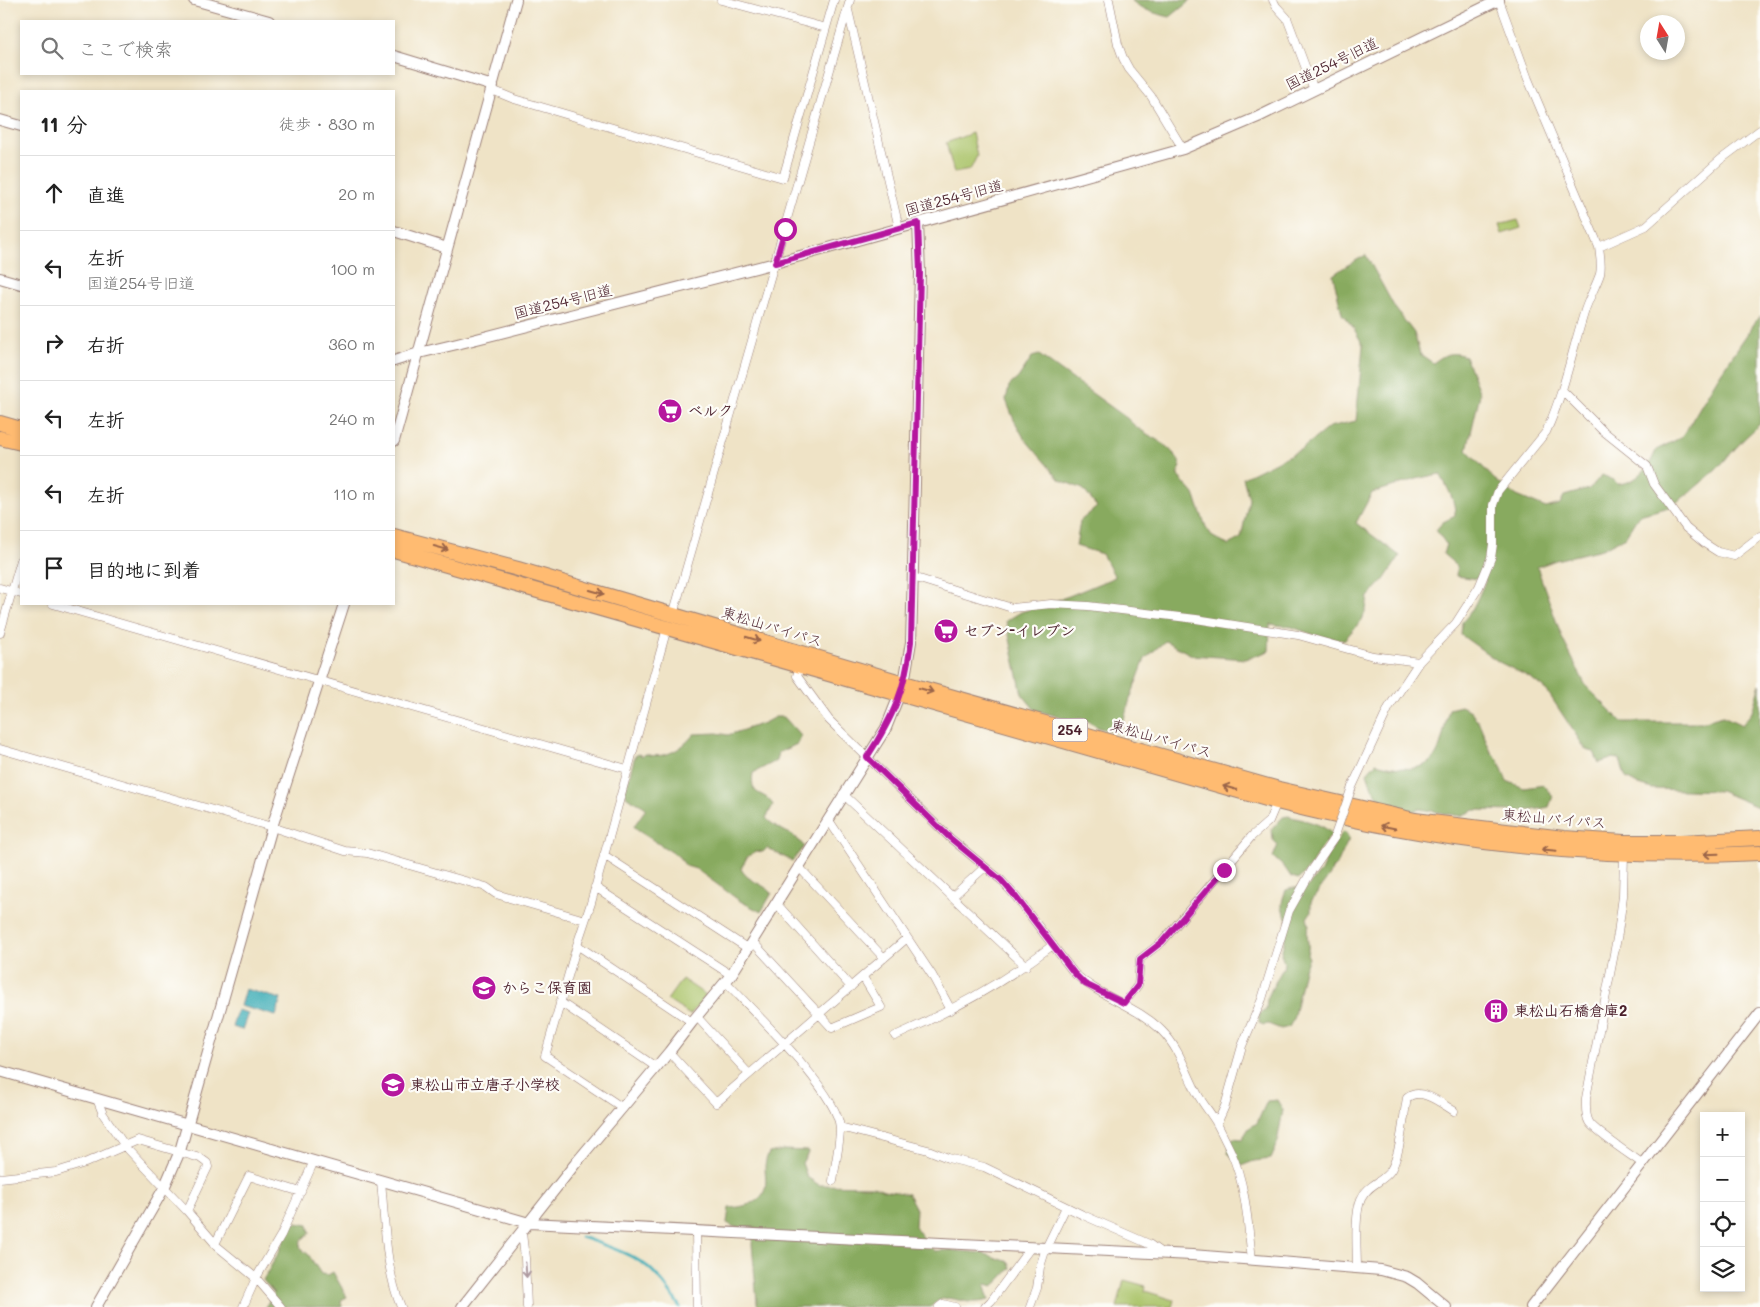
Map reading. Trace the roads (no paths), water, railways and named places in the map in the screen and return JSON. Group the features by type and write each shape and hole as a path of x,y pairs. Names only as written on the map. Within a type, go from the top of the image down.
{"highway":[{"path":"0,423 20,429"},
{"path":"0,438 20,443"},
{"name":"東松山バイパス","path":"395,536 518,569 673,615 902,689 1277,802 1340,817 1430,835 1547,850 1673,855 1760,852"},
{"name":"東松山バイパス","path":"395,550 800,666 902,689 1279,790 1415,820 1555,837 1624,842 1680,842 1760,838"}],"street":[{"path":"194,0 265,20"},
{"path":"395,438 516,0"},
{"path":"721,0 826,28"},
{"path":"395,56 493,88 514,99 783,178 834,0"},
{"path":"1110,0 1118,44 1123,58 1129,69 1151,96 1183,149"},
{"path":"1273,0 1287,18 1314,90"},
{"path":"1217,1124 1225,1106 1242,1046 1262,999 1290,911 1312,870 1334,838 1352,787 1389,707 1419,662 1456,624 1479,587 1491,558 1494,504 1498,491 1546,432 1563,391 1586,308 1600,274 1599,247 1528,79 1499,0"},
{"name":"国道254号旧道","path":"395,361 775,263 1183,149 1220,134 1314,90 1499,0"},
{"path":"849,4 899,228"},
{"path":"673,615 849,4"},
{"path":"0,120 20,126"},
{"path":"1599,247 1646,226 1720,160 1760,130"},
{"path":"462,1307 575,1164 728,979 886,728 902,689 911,642 920,283 918,223"},
{"path":"395,231 447,248"},
{"path":"0,278 20,284"},
{"path":"1563,391 1602,430 1647,466 1654,484 1686,528 1704,543 1718,552 1734,556 1760,536"},
{"path":"0,633 20,564"},
{"path":"913,577 1012,608 1051,604 1088,606 1196,619 1298,635 1373,656 1419,662"},
{"path":"0,588 20,594"},
{"path":"56,605 627,770"},
{"path":"96,1307 164,1188 180,1151 272,827 344,605"},
{"path":"623,1108 545,1056 595,887 667,628"},
{"path":"800,666 796,676 829,720 950,838 1001,880 1074,973 1085,984 1124,1003 1145,1016 1162,1031 1174,1046 1198,1095 1217,1124 1232,1154 1246,1212 1252,1260"},
{"path":"0,749 272,827 345,851 367,853 486,887 496,894 585,920"},
{"path":"843,794 1026,966"},
{"path":"1124,1003 1138,985 1140,959 1162,942 1252,837 1269,821 1277,802"},
{"path":"828,819 932,975 951,1010"},
{"path":"1624,854 1623,896 1618,933 1586,1098 1586,1108 1587,1116 1592,1125 1643,1164"},
{"path":"604,855 750,945 832,1028 881,1007 863,977"},
{"path":"798,866 884,958"},
{"path":"952,897 985,867"},
{"path":"595,887 728,979 799,1060 833,1107 840,1127 833,1182"},
{"path":"776,903 851,987"},
{"path":"669,1052 716,1102 907,938"},
{"path":"577,944 694,1019 749,1074"},
{"path":"895,1036 981,994 1026,966 1053,945"},
{"path":"560,1002 656,1067"},
{"path":"1531,1307 1760,1013"},
{"path":"0,1071 529,1223 1164,1254 1382,1270 1417,1282 1446,1307"},
{"path":"1357,1268 1358,1209 1361,1198 1372,1185 1391,1170 1398,1150 1407,1098 1416,1095 1427,1096 1441,1102 1454,1111"},
{"path":"97,1099 103,1114 125,1146 187,1211 215,1244 256,1278 281,1307"},
{"path":"840,1127 984,1167 1066,1207 1149,1244 1164,1254"},
{"path":"0,1178 56,1172 85,1163 138,1140 180,1151 208,1163 208,1167 187,1211"},
{"path":"243,1307 256,1278 281,1235 314,1161"},
{"path":"215,1244 249,1176 301,1192"},
{"path":"381,1181 393,1289 401,1307"},
{"path":"1030,1307 1037,1288 1040,1267 1046,1248 1066,1207"},
{"path":"696,1230 697,1307"},
{"path":"522,1233 526,1258 527,1307"},
{"path":"985,1307 1031,1247"},
{"path":"939,1307 943,1304 955,1307"}],"water":[{"path":"245,989 281,999 276,1016 240,1006"},
{"path":"237,1010 248,1013 242,1030 232,1027"}],"waterway":[{"path":"581,1237 616,1249 641,1262 657,1276 680,1307"}],"place":[{"name":"ベルク","path":"670,411"},
{"name":"セブン-イレブン","path":"946,631"},
{"name":"からこ保育園","path":"484,988"},
{"name":"東松山石橋倉庫2","path":"1496,1011"},
{"name":"東松山市立唐子小学校","path":"393,1085"}]}
